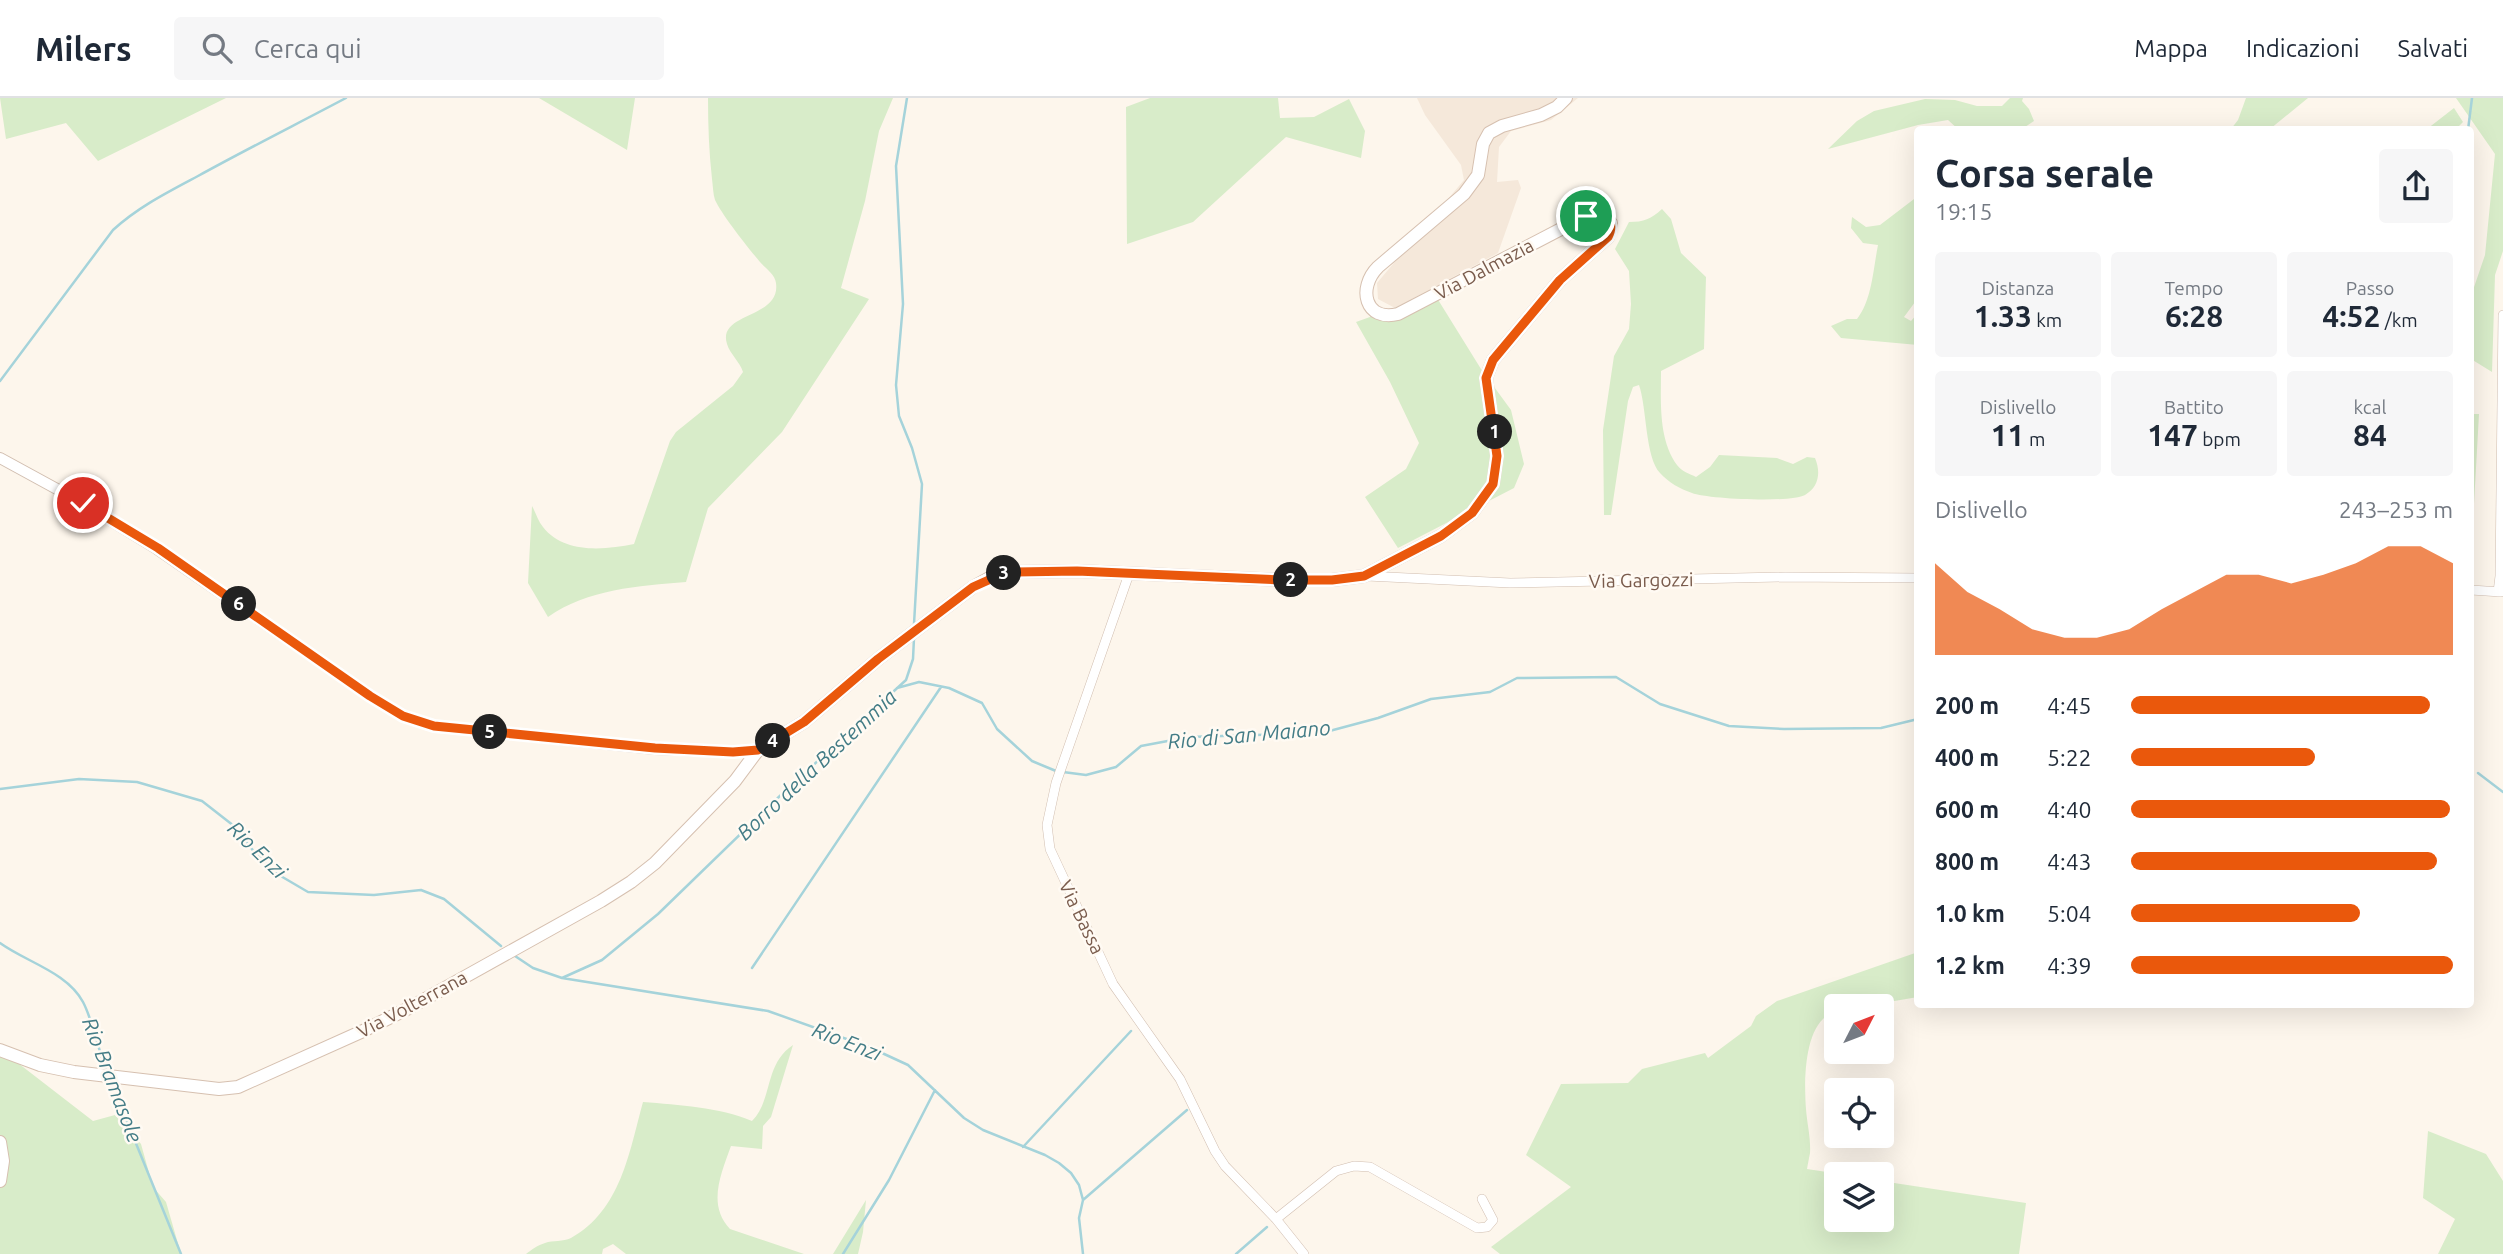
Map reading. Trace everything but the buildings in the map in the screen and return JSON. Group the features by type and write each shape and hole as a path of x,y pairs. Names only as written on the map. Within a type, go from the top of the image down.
{"main road":[{"name":"Via Dalmazia","path":"758,750 804,722 909,636 990,577 1010,572 1282,580 1332,580 1364,576 1441,536 1472,513 1493,484 1497,456 1486,378 1493,360 1560,280 1608,237 1611,223 1602,215 1586,216 1406,311 1389,316 1374,310 1369,303 1365,296 1367,281 1378,267 1464,194 1478,175 1483,144 1489,133 1502,126 1541,115 1566,98"},
{"name":"Via Volterrana","path":"0,1050 40,1065 108,1077 219,1089 238,1087 363,1031 631,882 654,863 734,781 758,750"},
{"path":"0,1142 3,1161 0,1181"}],"street":[{"path":"2474,590 2500,592 2503,315"},
{"path":"0,458 158,548 370,696 403,716 434,726 655,748 733,752 758,750"},
{"name":"Via Bassa","path":"1129,574 1056,783 1047,825 1050,849 1113,984 1180,1079 1214,1151 1304,1254"},
{"name":"Via Gargozzi","path":"1364,576 1510,583 1785,577 1914,578"},
{"path":"1276,1219 1336,1171 1354,1166 1370,1167 1477,1228 1488,1227 1493,1220 1482,1199"}],"shaded area":[{"path":"1417,98 1578,98 1551,120 1511,131 1499,147 1497,182 1518,180 1521,188 1498,253 1395,308 1378,299 1377,283 1464,180 1461,165 1425,115"}],"green space":[{"path":"0,98 226,98 98,161 66,123 6,139"},
{"path":"539,98 635,98 627,150"},
{"path":"708,98 893,98 879,131 865,201 841,288 869,299 782,432 708,508 686,582 614,590 580,600 548,617 528,583 532,506 543,527 562,542 585,548 634,544 670,441 676,432 733,386 743,372 728,348 726,334 731,326 760,310 775,295 774,277 743,241 715,200 709,149"},
{"path":"1150,98 1278,98 1280,118 1314,117 1349,99 1365,131 1361,158 1286,137 1193,222 1127,244 1126,107"},
{"path":"2010,98 2023,98 2022,101 2034,121 2026,126 1955,126 1948,120 1918,125 1828,149 1857,121 1874,111 1925,99 1955,100 1977,106 2002,106"},
{"path":"2246,98 2308,98 2274,126 2233,126"},
{"path":"2456,98 2503,98 2503,251 2495,275 2492,372 2474,361 2474,287 2485,255 2495,154"},
{"path":"2454,108 2463,122 2459,126 2431,126"},
{"path":"1914,199 1914,303 1904,317 1911,321 1914,318 1914,345 1841,338 1831,326 1847,319 1857,319 1866,303 1871,284 1878,245 1863,243 1851,228 1852,217 1866,227 1880,225"},
{"path":"1662,209 1671,219 1681,253 1706,277 1704,349 1661,371 1662,420 1666,444 1671,455 1681,469 1696,477 1710,467 1719,455 1777,458 1793,464 1807,457 1815,458 1818,469 1816,483 1805,495 1784,499 1714,497 1692,493 1670,482 1655,466 1639,385 1633,387 1628,401 1611,515 1604,515 1603,430 1614,356 1629,329 1631,304 1629,271 1615,249 1629,222 1647,219"},
{"path":"1432,290 1481,369 1511,410 1524,464 1514,488 1398,548 1365,497 1406,469 1419,443 1390,382 1356,322 1395,308"},
{"path":"2474,414 2479,414 2474,504"},
{"path":"1914,953 1914,998 1894,1001 1894,994 1824,994 1824,1018 1811,1039 1808,1053 1805,1098 1810,1148 1807,1169 1824,1172 1824,1232 1894,1232 1894,1183 2026,1203 2019,1254 1500,1254 1491,1247 1571,1187 1526,1155 1561,1084 1628,1083 1642,1069 1705,1053 1708,1058 1751,1026 1756,1016 1777,1001"},
{"path":"793,1045 771,1117 763,1126 762,1149 731,1146 720,1178 718,1200 723,1220 730,1229 804,1254 626,1254 613,1244 603,1249 602,1254 526,1254 542,1244 571,1238 601,1212 620,1179 643,1102 713,1110 752,1121 763,1103 777,1062"},
{"path":"5,1053 93,1121 115,1115 141,1144 153,1187 166,1202 181,1254 0,1254 0,1054"},
{"path":"2428,1131 2486,1154 2503,1181 2503,1254 2438,1254 2455,1219 2423,1198"},
{"path":"866,1200 858,1254 833,1254"}],"waterway":[{"path":"0,381 113,230 165,194 346,98"},
{"name":"Borro della Bestemmia","path":"907,98 896,166 903,304 896,385 899,416 922,484 914,624"},
{"path":"2468,126 2472,98"},
{"name":"Borro della Bestemmia","path":"562,978 602,960 658,914 785,791 906,680 913,659 914,638"},
{"name":"Rio di San Maiano","path":"1063,772 1086,775 1116,767 1141,746 1189,737 1322,733 1378,718 1431,699 1490,692 1517,678 1616,677 1660,704 1729,726 1784,729 1881,728 1914,720"},
{"name":"Rio di San Maiano","path":"897,688 919,682 949,688 982,703 997,729 1032,761 1056,771"},
{"path":"752,968 941,687"},
{"name":"Rio di San Maiano","path":"2478,773 2503,792"},
{"name":"Rio Enzi","path":"0,789 79,779 137,782 202,801 234,826 255,853 279,875 308,892 374,895 421,890 444,899 501,946"},
{"name":"Rio Bramasole","path":"0,943 57,975 76,992 90,1018 106,1070"},
{"name":"Rio Enzi","path":"515,956 533,968 562,978 768,1011 869,1047 908,1065 964,1118 983,1130 1045,1155 1071,1173 1079,1185 1083,1200 1079,1218 1083,1254"},
{"path":"1023,1147 1131,1031"},
{"name":"Rio Bramasole","path":"111,1082 181,1254"},
{"path":"843,1254 889,1180 935,1090"},
{"path":"1083,1200 1187,1110"},
{"path":"1236,1254 1267,1227"}],"route":[{"path":"83,503 158,548 370,696 403,716 434,726 655,748 733,752 758,750 804,722 878,659 990,577 1010,572 1077,571 1332,580 1364,576 1441,536 1472,513 1493,484 1497,456 1486,378 1493,360 1560,280 1608,237 1611,231 1611,223 1602,215 1586,216"}]}
